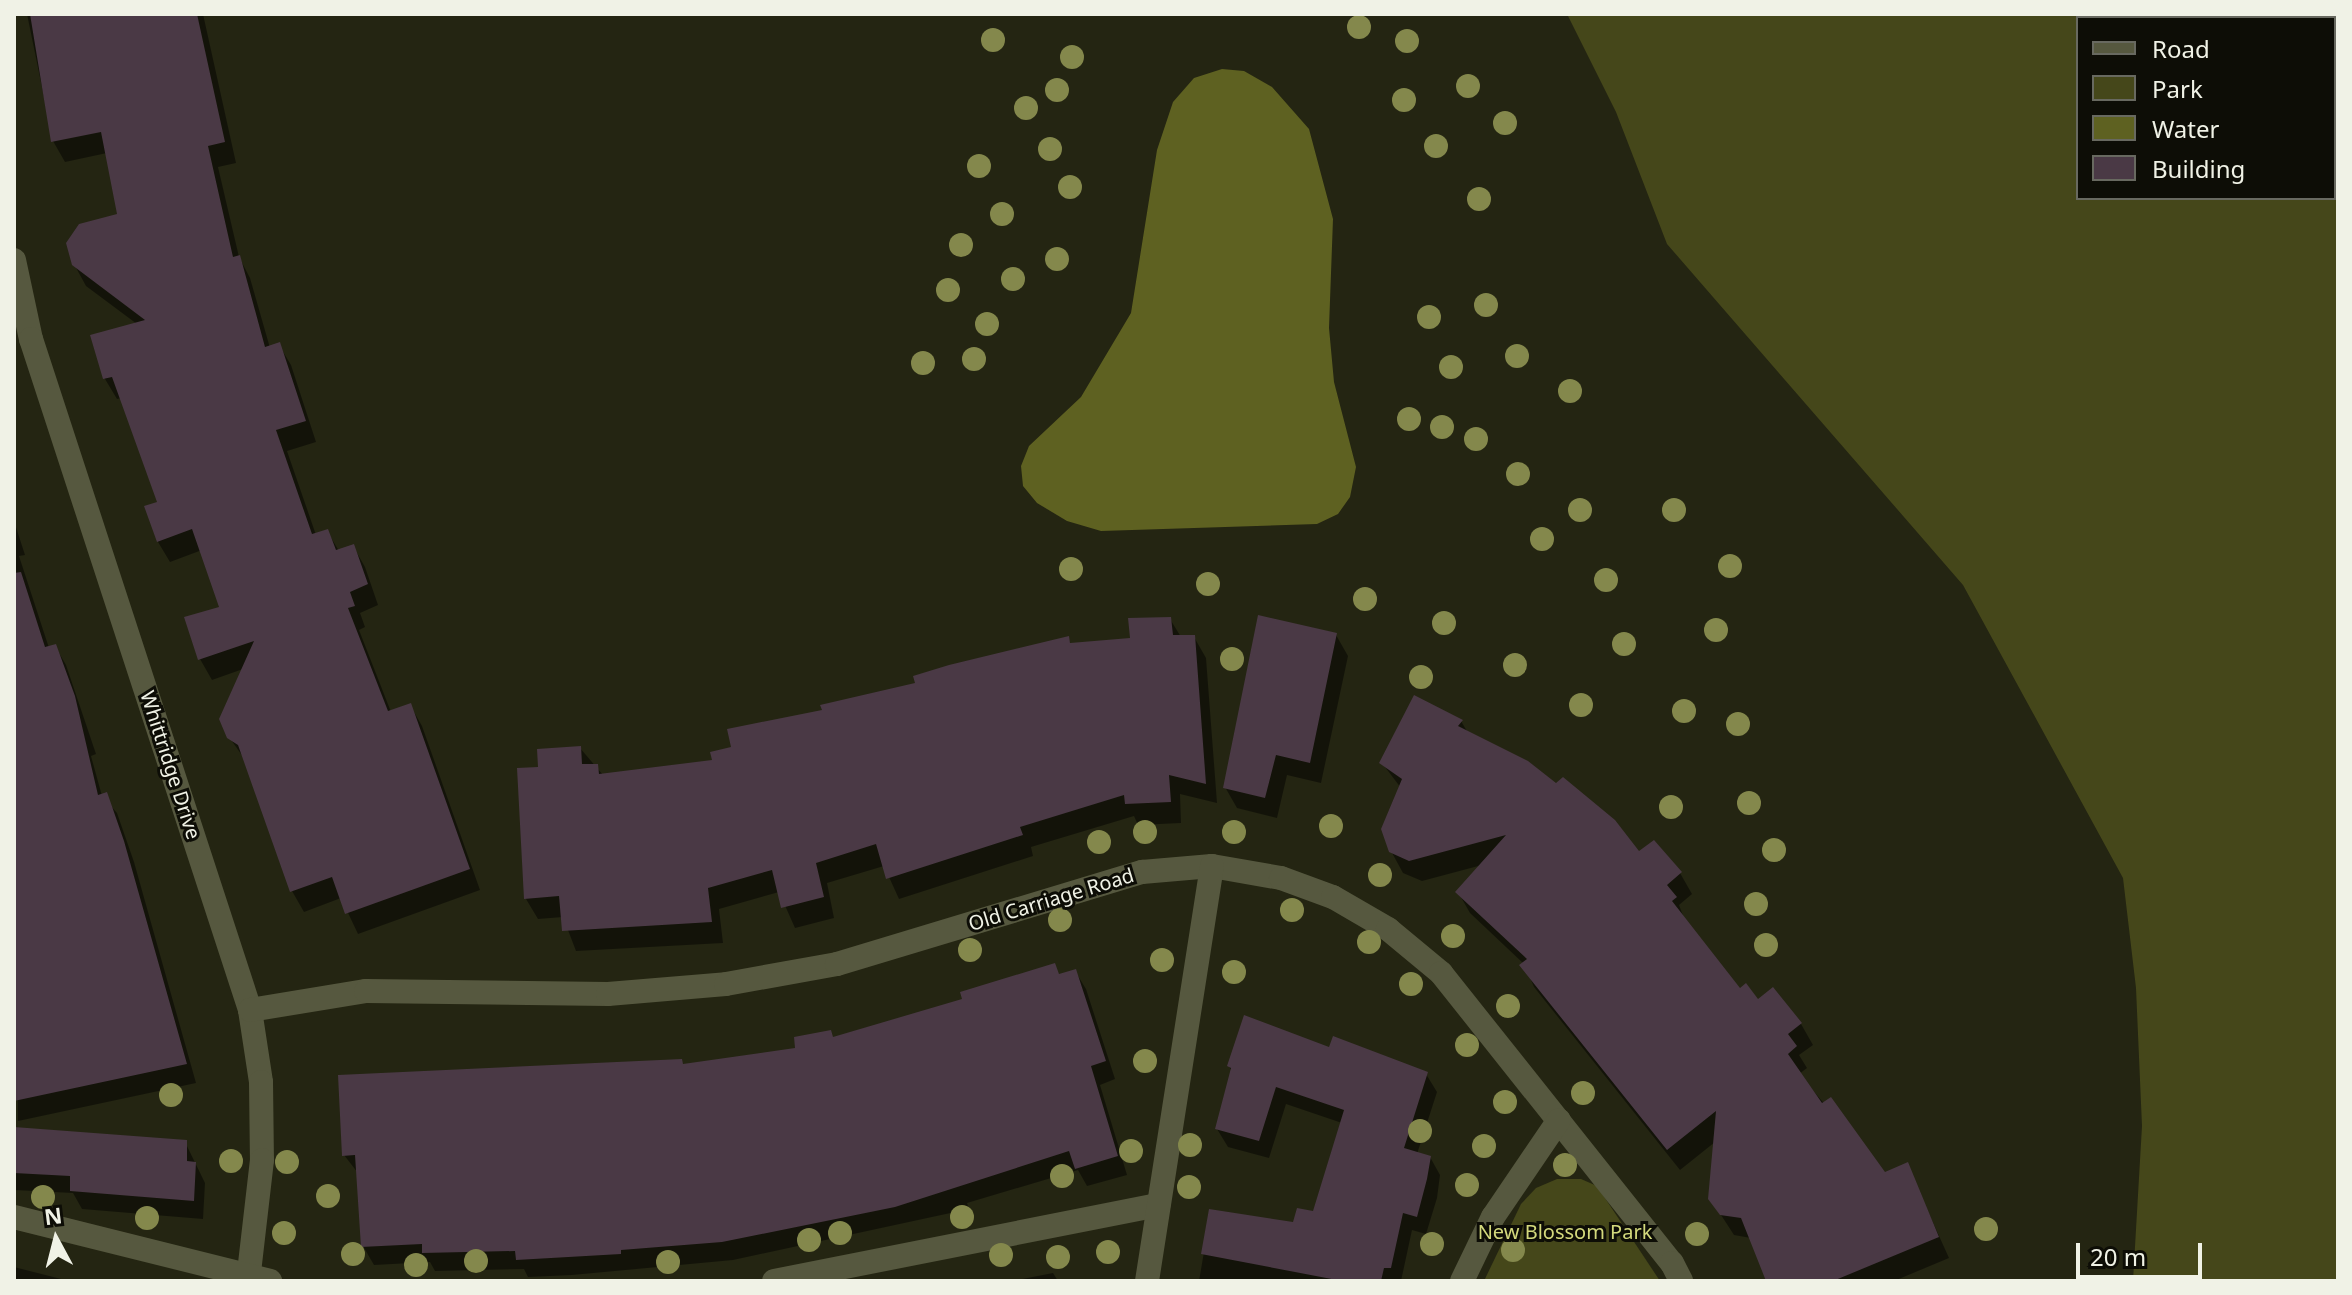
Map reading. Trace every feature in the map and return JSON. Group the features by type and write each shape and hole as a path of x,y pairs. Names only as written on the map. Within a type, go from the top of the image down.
{"street":[{"name":"Whittridge Drive","path":"14,260 22,340 250,1010 261,1082 262,1160 256,1280"},
{"name":"Old Carriage Road","path":"250,1010 366,991 608,994 726,984 837,964 1142,872 1212,866 1281,878 1333,897 1388,929 1441,973 1559,1120 1681,1281"},
{"path":"1147,1281 1212,866"},
{"path":"1462,1281 1493,1217 1559,1120"},
{"path":"774,1281 1159,1205"},
{"path":"14,1217 256,1280"}],"green space":[{"path":"1567,14 2338,14 2338,1281 2133,1281 2142,1126 2136,988 2123,878 1963,585 1667,244 1616,112"},
{"name":"New Blossom Park","path":"1557,1179 1581,1179 1597,1186 1660,1281 1484,1281 1521,1204 1536,1188"}],"water":[{"path":"1222,69 1244,71 1272,87 1309,129 1333,219 1329,328 1334,382 1356,467 1350,497 1338,514 1317,524 1101,531 1067,521 1037,503 1023,486 1021,466 1029,446 1081,397 1131,313 1157,150 1173,102 1194,78"}],"building":[{"path":"30,14 197,14 225,142 208,146 233,257 240,255 265,347 280,342 306,421 276,430 312,534 328,529 336,550 354,544 368,584 350,592 355,606 348,608 388,711 411,703 470,869 345,914 332,877 290,892 238,745 227,738 219,719 254,641 198,660 184,617 219,607 192,529 157,542 144,506 157,502 112,377 103,379 90,335 145,320 72,265 66,243 79,224 117,214 101,132 51,142"},
{"path":"21,572 45,647 56,644 75,696 98,795 107,792 124,841 187,1064 14,1101 14,573"},
{"path":"1258,615 1337,633 1310,763 1276,755 1265,798 1223,788"},
{"path":"1171,617 1173,635 1195,635 1206,784 1169,775 1171,802 1125,804 1124,795 1020,827 1023,835 886,879 876,844 816,863 824,897 781,908 772,870 708,888 712,922 562,931 559,896 524,899 517,768 538,767 537,749 581,746 582,764 598,764 599,774 712,760 710,752 731,747 727,729 822,710 820,705 915,683 913,676 949,665 1069,636 1070,643 1130,638 1128,618"},
{"path":"1414,695 1463,720 1458,726 1528,761 1556,783 1563,777 1615,820 1639,851 1654,840 1682,872 1667,885 1677,897 1672,901 1740,988 1746,983 1758,999 1773,987 1802,1023 1788,1034 1797,1046 1788,1054 1822,1103 1831,1097 1885,1172 1908,1162 1939,1237 1833,1281 1766,1281 1741,1218 1720,1215 1708,1199 1716,1111 1667,1150 1519,965 1527,959 1455,892 1506,835 1409,861 1389,852 1381,829 1402,779 1379,763"},
{"path":"1055,963 1059,974 1076,969 1106,1061 1091,1066 1118,1156 1075,1169 1069,1151 895,1207 722,1242 621,1250 621,1254 516,1260 515,1251 422,1253 422,1244 361,1247 355,1155 342,1156 338,1075 682,1059 683,1064 795,1048 794,1037 831,1030 833,1037 962,999 960,992"},
{"path":"1244,1015 1329,1047 1333,1036 1428,1072 1404,1148 1431,1156 1427,1179 1417,1217 1403,1213 1391,1268 1384,1268 1381,1281 1342,1281 1201,1254 1209,1209 1293,1222 1297,1208 1313,1211 1344,1110 1276,1087 1259,1141 1215,1129 1231,1068 1227,1066"},
{"path":"14,1127 187,1140 187,1161 196,1162 194,1201 70,1191 70,1176 14,1173"}]}
